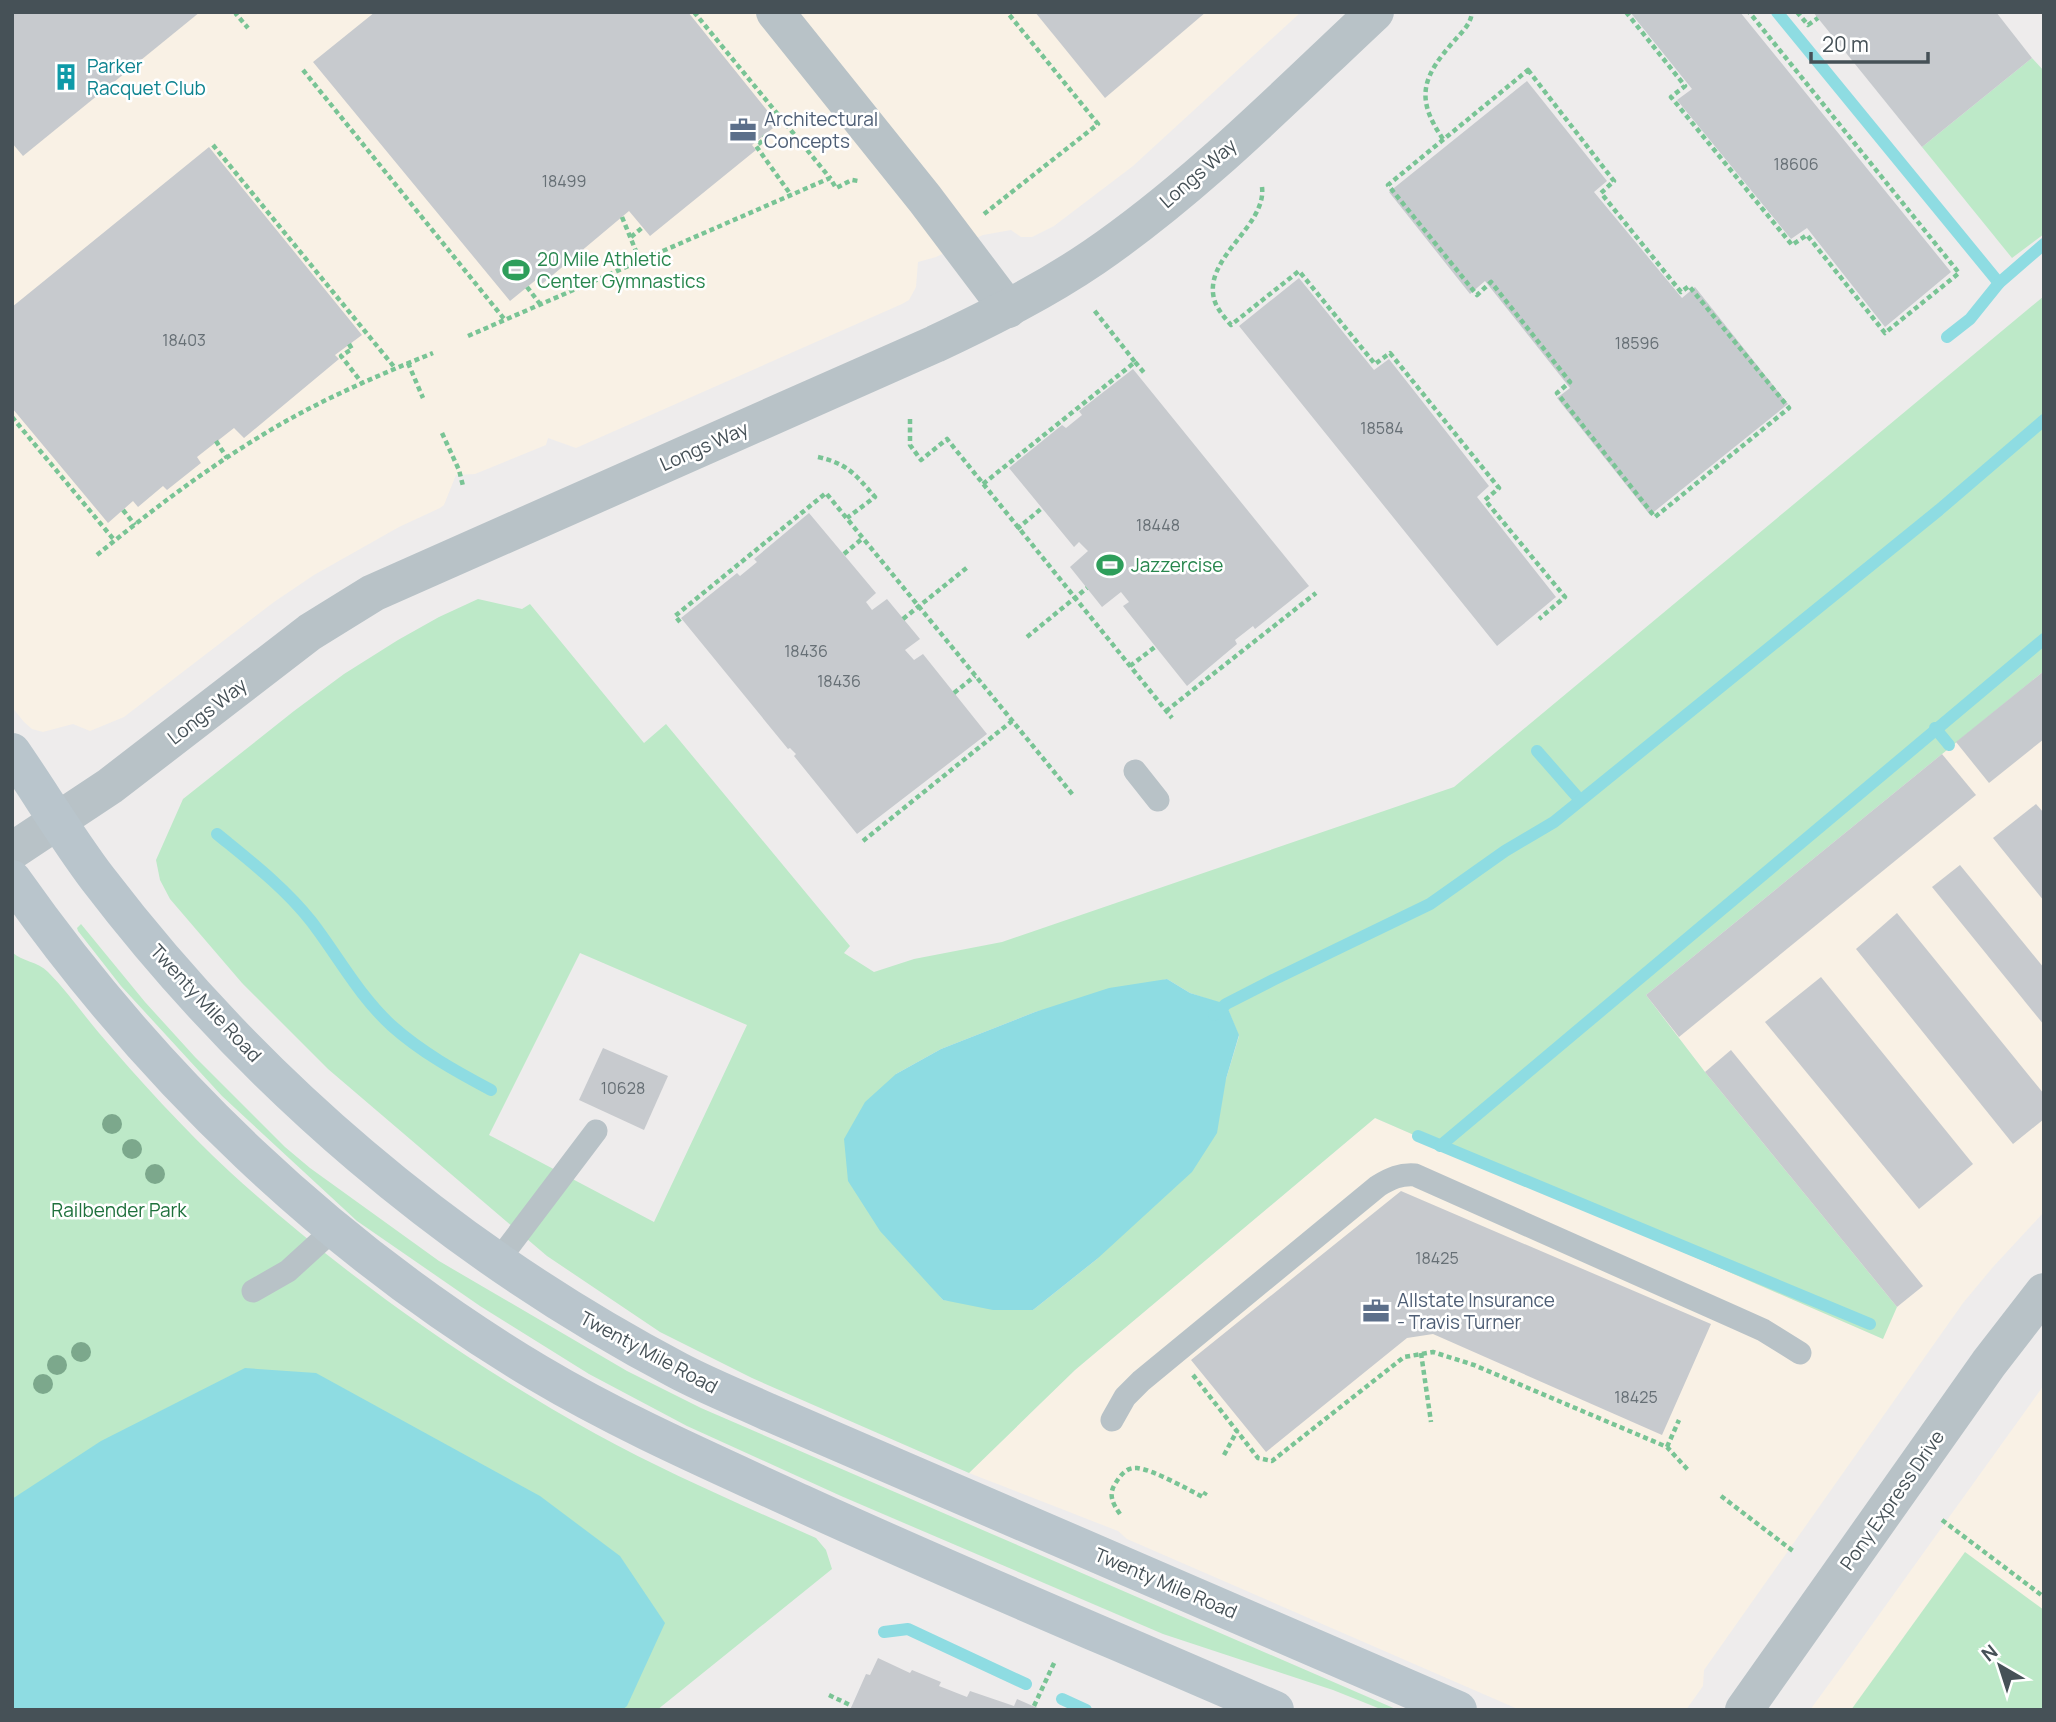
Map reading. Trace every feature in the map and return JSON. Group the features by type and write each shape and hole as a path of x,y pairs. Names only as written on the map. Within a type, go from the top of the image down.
{"main road":[{"name":"Twenty Mile Road","path":"12,752 97,877 190,990 245,1048 321,1122 377,1170 497,1262 574,1312 689,1376 1458,1710"},
{"path":"12,879 41,921 135,1038 201,1108 334,1229 467,1328 610,1414 867,1533 1275,1710"}],"street":[{"path":"775,12 925,199 1007,309"},
{"name":"Longs Way","path":"12,851 110,786 310,632 373,593 936,344 1007,309 1085,262 1158,209 1375,12"},
{"name":"Pony Express Drive","path":"1744,1710 1989,1363 2044,1292"}],"lane":[{"path":"1136,771 1158,800"},
{"path":"497,1262 596,1131"},
{"path":"1112,1420 1125,1396 1175,1353 1378,1186 1392,1177 1404,1174 1415,1175 1763,1330 1800,1353"},
{"path":"253,1291 288,1271 334,1229"}],"path":[{"path":"238,12 236,14 248,28"},
{"path":"694,12 836,188 852,180 870,186"},
{"path":"984,214 1098,124 1007,12"},
{"path":"1443,139 1426,111 1425,96 1435,65 1472,18 1472,12"},
{"path":"1626,12 1685,86 1671,97 1792,245 1807,235 1885,332 1959,273 1749,12"},
{"path":"1797,12 1808,25 1818,19"},
{"path":"303,70 505,320"},
{"path":"1528,71 1614,181 1601,192 1681,292 1689,286 1789,408 1655,517 1557,393 1570,382 1491,282 1476,295 1388,186 1443,139 1528,71"},
{"path":"764,135 766,138 755,146 791,195"},
{"path":"213,145 395,368"},
{"path":"468,336 830,178"},
{"path":"1262,187 1264,198 1260,209 1233,244 1217,274 1214,295 1222,313 1231,325 1299,271 1375,364 1390,353 1499,488 1485,500 1565,597 1539,619"},
{"path":"622,217 640,261"},
{"path":"631,237 643,227"},
{"path":"527,287 540,304"},
{"path":"1094,310 1146,375"},
{"path":"349,344 352,349 341,356 362,383"},
{"path":"97,555 226,457 276,427 362,383 433,353"},
{"path":"983,484 1135,362"},
{"path":"408,363 423,398"},
{"path":"12,417 115,541"},
{"path":"910,419 910,445 921,460 947,439 1172,718"},
{"path":"442,433 459,470 463,486"},
{"path":"216,441 226,457"},
{"path":"818,457 837,461 850,468 875,497 848,518"},
{"path":"680,622 675,616 826,493 1073,795"},
{"path":"1017,529 1042,508"},
{"path":"123,510 135,525"},
{"path":"844,554 863,538"},
{"path":"904,619 969,566"},
{"path":"1027,637 1087,588"},
{"path":"1166,711 1316,593"},
{"path":"1130,666 1155,647"},
{"path":"954,693 975,676"},
{"path":"863,841 1012,721"},
{"path":"1175,1353 1258,1458 1272,1461 1404,1357 1433,1352 1474,1365 1667,1447 1688,1470"},
{"path":"1421,1353 1431,1422"},
{"path":"1667,1447 1679,1420"},
{"path":"1224,1455 1237,1431"},
{"path":"1120,1514 1113,1503 1113,1488 1122,1473 1130,1469 1136,1468 1203,1497 1206,1492"},
{"path":"1721,1496 1793,1551"},
{"path":"1941,1520 2044,1597"},
{"path":"1034,1706 1055,1661"},
{"path":"829,1695 852,1706"}],"shaded area":[{"path":"12,12 1301,12 1133,166 1054,226 1032,237 1021,237 1011,230 983,235 936,257 918,262 916,287 909,300 902,304 576,448 548,438 546,445 475,474 456,475 444,505 440,508 399,527 314,575 274,602 124,717 90,731 73,724 43,732 32,729 12,707"},
{"path":"2044,671 2044,1212 1963,1303 1704,1670 1703,1686 1686,1710 1520,1710 1127,1539 1118,1531 969,1473 1075,1370 1375,1118 1883,1339 1705,1072 1646,995"},
{"path":"2044,1385 2044,1710 1810,1710 1848,1658"}],"green space":[{"path":"2032,58 2044,71 2044,234 2012,258 1922,147"},
{"path":"2044,296 2044,671 1646,995 1705,1072 1897,1307 1883,1339 1375,1118 1075,1370 969,1473 752,1378 660,1332 547,1256 328,1069 242,983 170,899 160,880 156,860 183,799 344,674 439,617 478,599 522,609 530,604 644,743 666,724 850,946 844,953 874,972 914,959 1002,942 1454,787","holes":["580,953 747,1025 654,1222 489,1135","1167,979 1190,993 1226,1005 1239,1036 1226,1079 1097,1259 1033,1310 943,1300 931,1286 896,1074 941,1049 1035,1012"]},
{"path":"81,924 145,1002 195,1057 285,1147 439,1261 627,1371 701,1408 1398,1710 1383,1710 1333,1690 1163,1634 841,1496 687,1426 589,1374 480,1306 357,1221 222,1096 121,986 78,931 77,928"},
{"name":"Railbender Park","path":"12,952 48,972 146,1087 230,1172 315,1245 405,1314 451,1346 596,1434 677,1475 816,1538 826,1550 832,1569 657,1710 12,1710"},
{"path":"1965,1552 2044,1610 2044,1710 1851,1710"}],"water":[{"path":"1167,979 1190,993 1226,1004 1239,1035 1226,1079 1217,1133 1192,1172 1097,1259 1033,1310 993,1310 943,1300 880,1231 848,1181 844,1139 865,1102 896,1074 941,1049 1035,1012 1109,988"},
{"path":"245,1368 316,1373 540,1496 620,1556 665,1623 627,1706 622,1710 12,1710 12,1499 101,1441"}],"building":[{"name":"Parker Racquet Club","path":"12,12 200,12 23,156 12,143"},
{"path":"375,12 688,12 778,124 752,145 756,150 650,236 629,211 542,284 537,279 510,301 313,62"},
{"path":"1035,12 1206,12 1105,98"},
{"path":"1630,12 1740,12 1951,272 1885,327 1807,228 1791,239 1677,100 1692,89"},
{"path":"1813,12 1996,12 2032,58 1922,147"},
{"path":"1527,81 1607,181 1594,192 1682,298 1695,287 1788,404 1650,515 1557,398 1570,388 1485,281 1470,294 1389,192"},
{"path":"209,147 362,335 335,355 339,359 244,438 234,428 197,457 201,463 167,490 163,486 138,507 133,501 108,523 12,408 12,307"},
{"path":"1299,278 1374,370 1389,359 1489,486 1477,497 1556,597 1497,646 1239,326"},
{"path":"1133,369 1309,586 1255,629 1253,626 1235,640 1237,644 1187,686 1123,606 1129,602 1121,592 1102,607 1070,567 1088,551 1079,542 1074,547 1009,468 1062,425 1066,428 1082,415 1079,411"},
{"path":"809,513 876,593 866,602 872,610 887,599 920,639 905,650 914,660 923,654 987,734 857,834 794,756 796,754 788,749 681,618 737,573 740,576 757,562 754,559"},
{"path":"2044,671 2044,739 1989,783 1956,742"},
{"path":"1942,754 1976,795 1679,1037 1646,995"},
{"path":"2036,804 2044,813 2044,901 1993,838"},
{"path":"1960,865 2044,968 2044,1025 1932,887"},
{"path":"1897,913 2044,1094 2044,1119 2013,1144 1856,949"},
{"path":"1821,977 1973,1164 1919,1209 1765,1022"},
{"path":"603,1048 668,1076 644,1130 579,1100"},
{"path":"1731,1050 1923,1286 1897,1307 1705,1072"},
{"path":"1401,1191 1711,1324 1662,1435 1433,1334 1407,1338 1266,1452 1191,1360"},
{"path":"878,1658 910,1673 912,1670 941,1682 939,1686 967,1697 970,1691 1014,1706 1017,1699 1042,1710 850,1710 866,1674 870,1675"}],"waterway":[{"path":"1777,12 1999,283"},
{"path":"1947,337 1970,319 1999,283 2044,244"},
{"path":"1214,1015 1226,1004 1430,904 1505,851 1554,822 1939,510 2044,420"},
{"path":"1440,1146 2044,639"},
{"path":"1935,728 1949,745"},
{"path":"1537,751 1580,800"},
{"path":"217,834 301,909 359,989 392,1026 427,1053 491,1090"},
{"path":"1418,1136 1870,1324"},
{"path":"884,1632 908,1629 1026,1684"},
{"path":"1062,1699 1086,1710"}],"place":[{"name":"Parker Racquet Club","path":"66,77"},
{"name":"Architectural Concepts","path":"743,130"},
{"name":"20 Mile Athletic Center Gymnastics","path":"516,270"},
{"name":"Jazzercise","path":"1110,565"},
{"name":"Allstate Insurance - Travis Turner","path":"1376,1311"}]}
